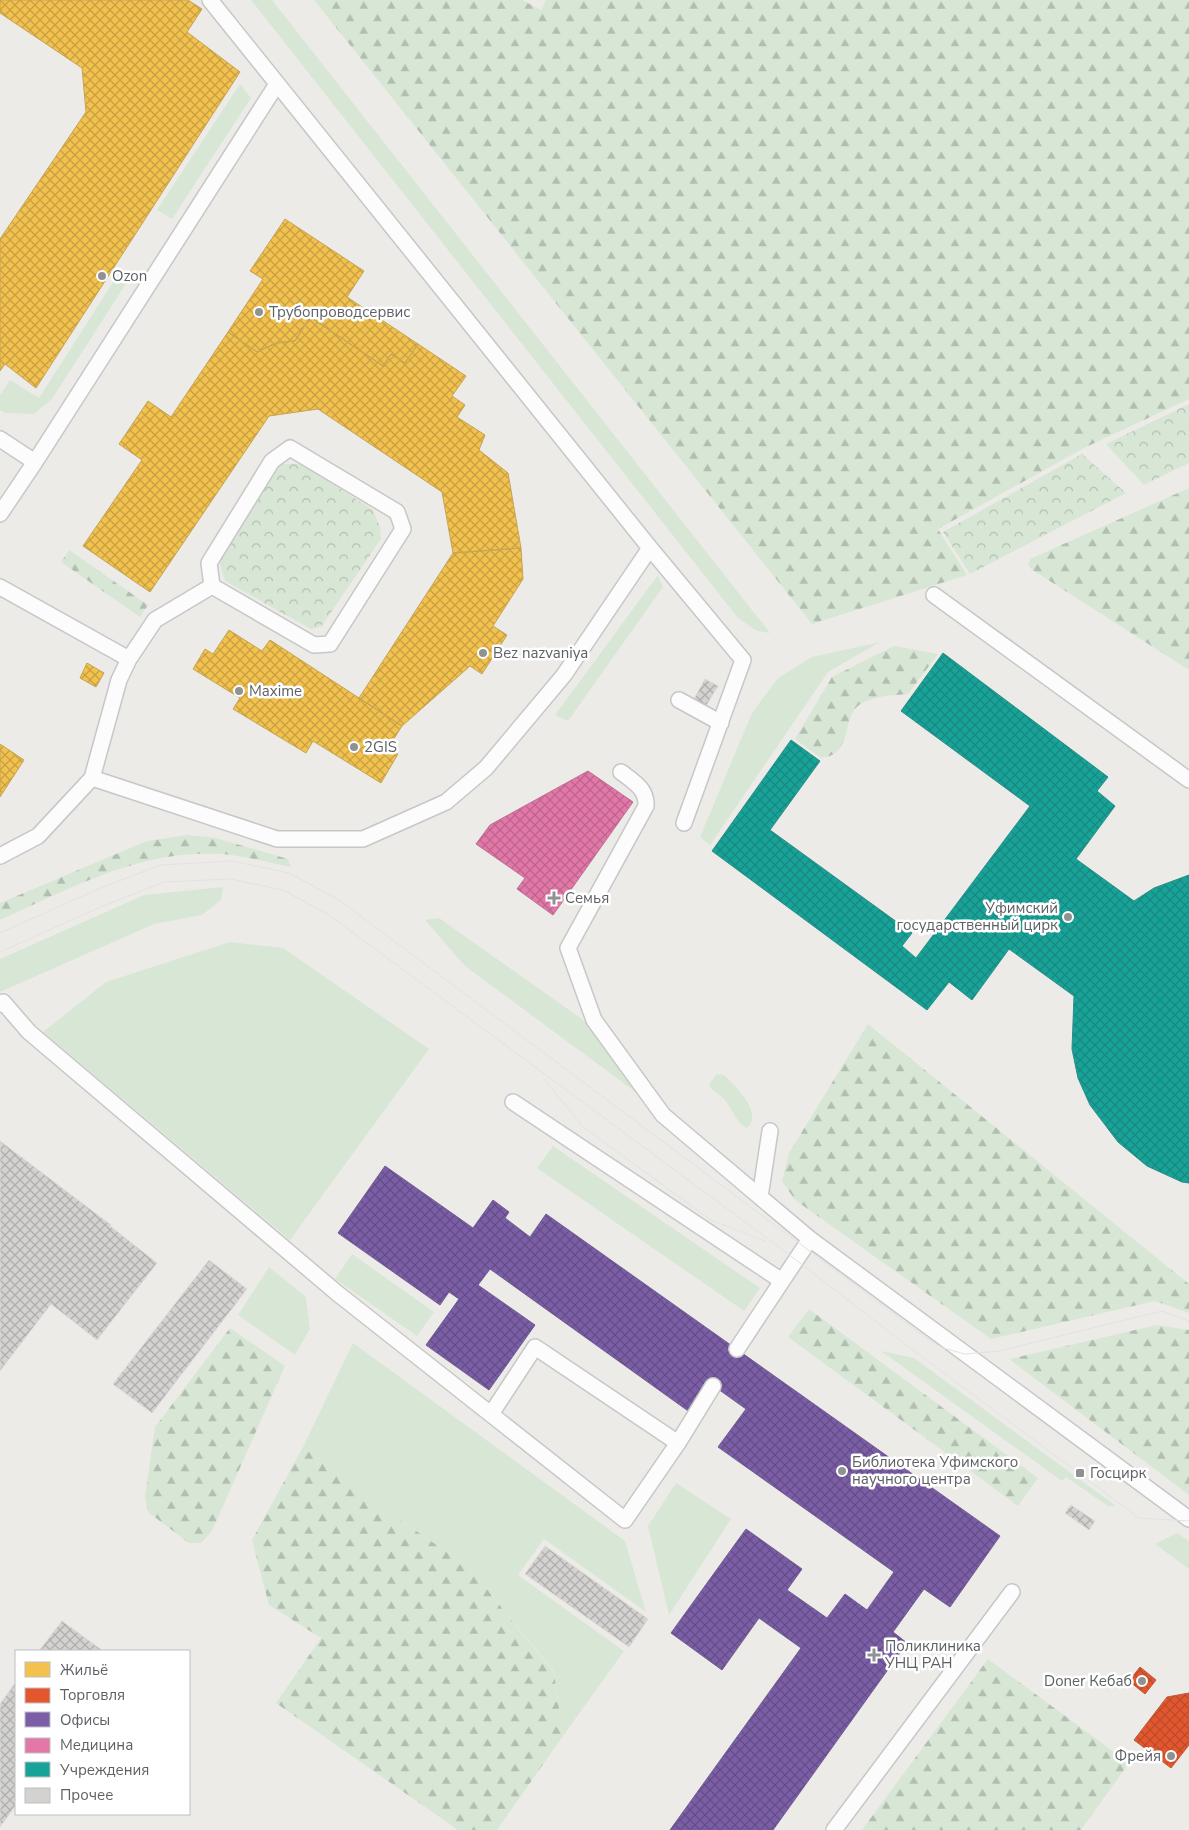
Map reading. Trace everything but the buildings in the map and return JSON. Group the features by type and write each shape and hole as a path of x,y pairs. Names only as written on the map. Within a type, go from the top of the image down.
{"lane":[{"path":"210,0 650,548 743,660 684,822"},
{"path":"0,514 277,84"},
{"path":"0,438 35,462"},
{"path":"290,448 397,512 403,529 330,644 314,645 212,586 209,563 272,461 290,448"},
{"path":"92,778 277,840 363,839 446,802 486,768 564,676 650,548"},
{"path":"0,856 38,836 92,778 119,680 129,659 155,620 212,586"},
{"path":"0,587 129,659"},
{"path":"934,595 1189,780"},
{"path":"679,700 721,723"},
{"path":"621,772 639,786 646,796 646,806 568,948 594,1020 663,1115 810,1239 1189,1519"},
{"path":"0,1004 3,1002 30,1032 337,1293 626,1520 678,1443 713,1386"},
{"path":"513,1102 782,1281"},
{"path":"760,1197 770,1131"},
{"path":"737,1349 810,1239"},
{"path":"491,1414 535,1347 678,1443"},
{"path":"834,1830 1012,1592"}],"green space":[{"path":"251,0 272,0 770,633 757,631 738,618"},
{"path":"314,0 522,0 541,10 546,0 1189,0 1189,399 1084,448 938,529 967,575 812,624"},
{"path":"240,84 251,98 172,219 157,210"},
{"path":"117,276 127,282 52,399 34,414 5,413 0,410 0,395 10,380 39,398"},
{"path":"1189,404 1189,463 1144,485 1106,444"},
{"path":"1082,454 1126,493 970,574 943,532"},
{"path":"282,464 301,464 373,510 380,527 381,539 321,627 311,629 225,581 219,561 274,470"},
{"path":"1189,488 1189,670 1031,569 1028,564 1030,559"},
{"path":"69,550 148,605 140,617 61,562"},
{"path":"658,575 663,587 568,721 555,715"},
{"path":"880,642 828,672 710,845 700,837 752,713 778,678 812,657"},
{"path":"894,646 938,654 908,694 876,698 859,705 851,717 842,745 832,755 821,758 795,739 832,677"},
{"path":"188,835 216,838 288,859 291,867 223,854 165,857 136,864 80,883 0,920 0,903 147,841"},
{"path":"223,887 221,900 202,915 154,924 0,992 0,959 144,895"},
{"path":"439,918 586,1022 641,1096 465,966 425,920"},
{"path":"230,942 283,948 429,1049 290,1240 43,1032 106,982"},
{"path":"868,1024 1189,1284 1189,1313 1155,1301 991,1339 795,1200 782,1181 789,1153"},
{"path":"717,1074 724,1075 746,1100 752,1115 751,1122 747,1128 743,1126 723,1098 710,1086 709,1084"},
{"path":"553,1146 760,1288 744,1311 537,1168"},
{"path":"352,1254 434,1312 417,1336 335,1279"},
{"path":"269,1267 306,1297 310,1329 295,1355 238,1315"},
{"path":"809,1309 1038,1478 1018,1506 788,1337"},
{"path":"1157,1325 1189,1330 1189,1495 1009,1359"},
{"path":"230,1328 285,1366 212,1531 201,1543 189,1543 148,1512 145,1496 155,1427"},
{"path":"353,1343 625,1541 646,1612 544,1539 518,1575 624,1651 563,1736 554,1672 470,1568 380,1506 303,1447"},
{"path":"881,1351 914,1358 1116,1506 1108,1506 1066,1477 1062,1481"},
{"path":"303,1447 380,1506 470,1568 554,1673 563,1736 497,1830 458,1830 276,1703 321,1638 269,1605 252,1540"},
{"path":"676,1483 731,1519 669,1615 648,1526"},
{"path":"1177,1533 1189,1541 1189,1569 1155,1544"},
{"path":"988,1659 1129,1763 1081,1830 862,1830"}],"tram line":[{"path":"0,933 96,890 160,865 232,861 289,873 339,900 929,1340 943,1348 965,1354 999,1351 1162,1311 1189,1321"},
{"path":"0,952 103,906 164,882 230,879 283,890 329,915 779,1247 909,1347 1139,1518 1189,1521"},
{"path":"544,1079 583,1127 711,1220 765,1241"}],"place":[{"name":"Ozon","path":"102,276"},
{"name":"Трубопроводсервис","path":"259,312"},
{"name":"Bez nazvaniya","path":"483,653"},
{"name":"Maxime","path":"239,691"},
{"name":"2GIS","path":"354,747"},
{"name":"Семья","path":"554,898"},
{"name":"Уфимский государственный цирк","path":"1068,917"},
{"name":"Библиотека Уфимского научного центра","path":"842,1471"},
{"name":"Госцирк","path":"1080,1473"},
{"name":"Поликлиника УНЦ РАН","path":"874,1655"},
{"name":"Doner Кебаб","path":"1142,1681"},
{"name":"Фрейя","path":"1171,1756"}]}
